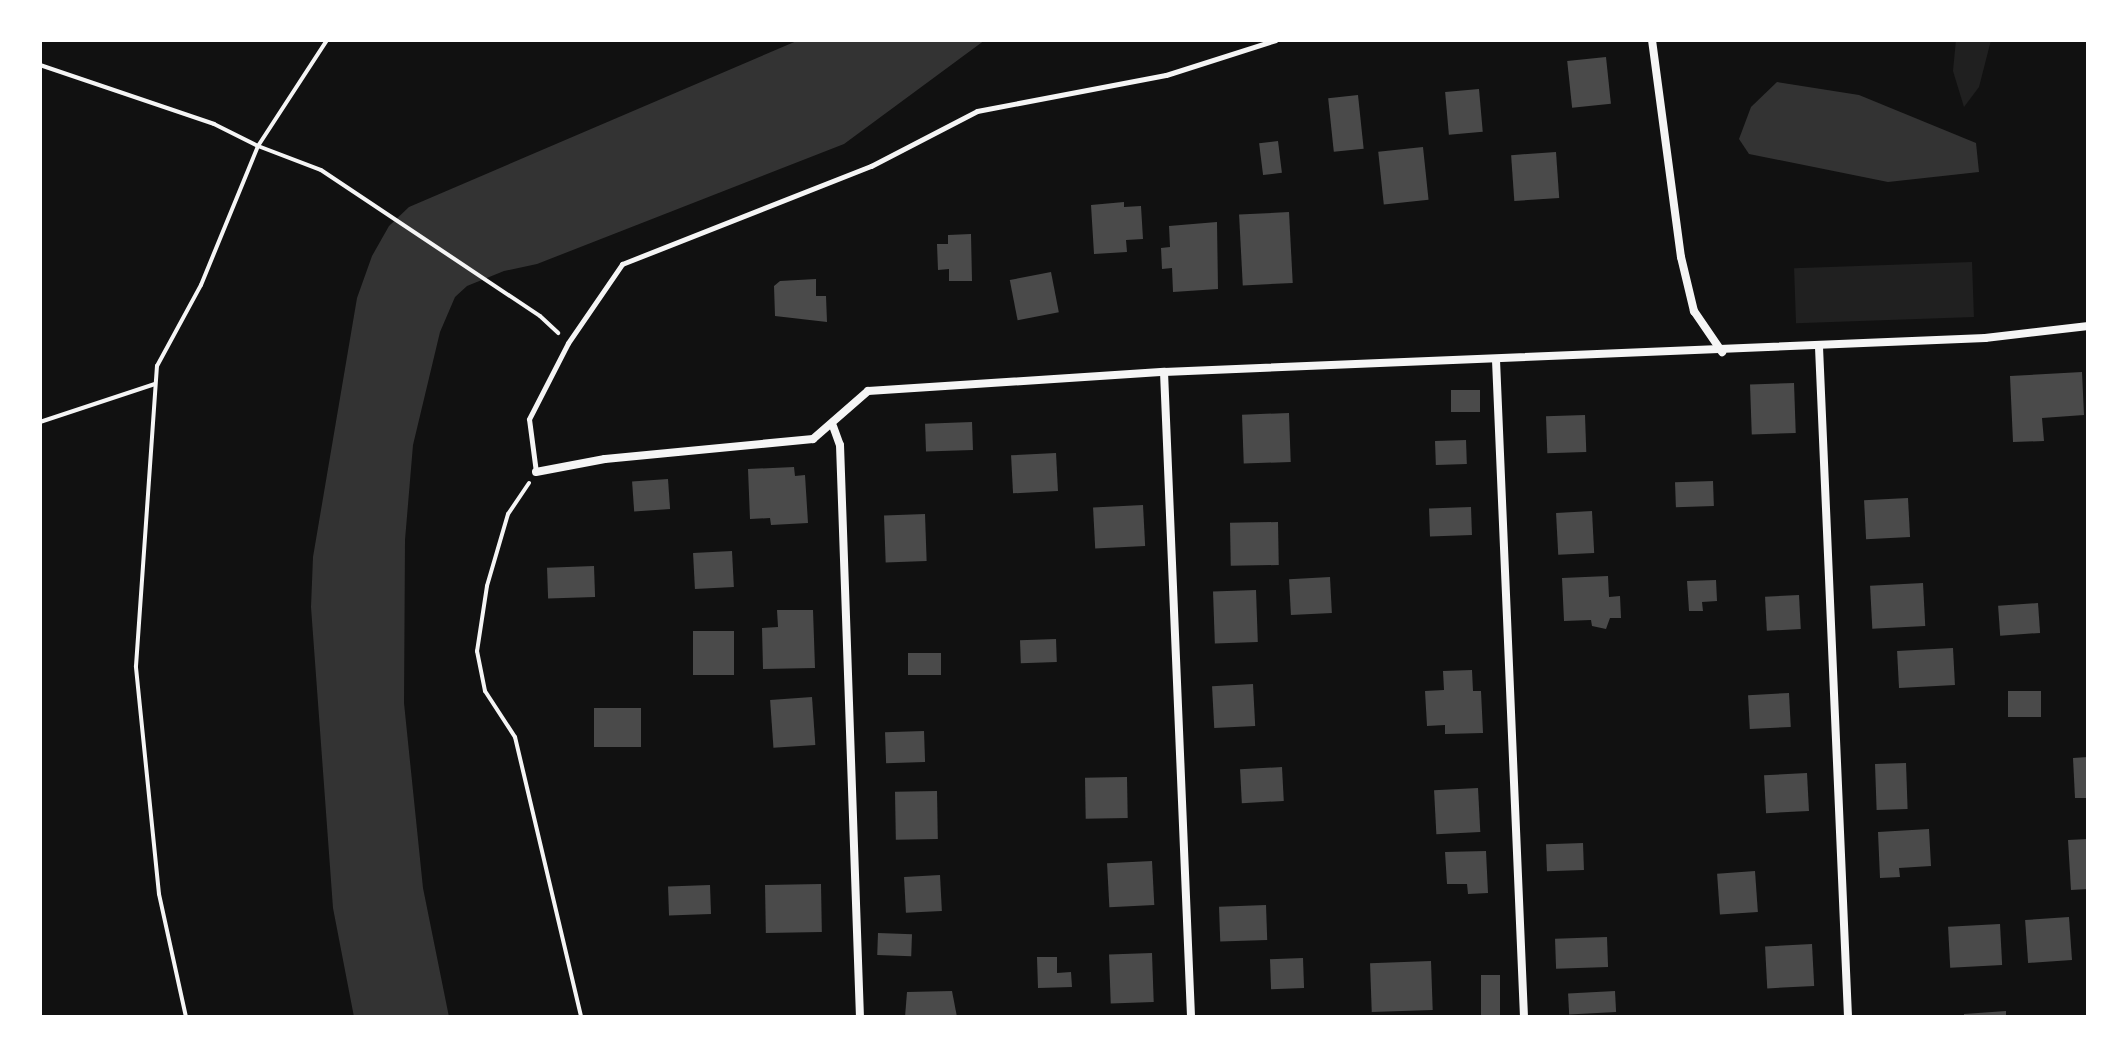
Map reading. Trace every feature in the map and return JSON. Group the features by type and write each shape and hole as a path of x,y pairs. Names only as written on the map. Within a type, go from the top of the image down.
{"street":[{"path":"1652,40 1681,257 1694,311 1722,352"},
{"path":"536,472 605,459 813,439 833,426 868,391 1164,372 1819,347 1985,338 2088,326"},
{"path":"1819,347 1848,1017"},
{"path":"1496,360 1524,1017"},
{"path":"1164,372 1191,1017"},
{"path":"833,426 840,445 860,1017"}],"lane":[{"path":"536,472 529,419 568,343 622,264 871,166 977,111 1166,75 1276,40"}],"path":[{"path":"186,1017 159,894 136,666 157,366 201,285 258,146 327,40"},
{"path":"40,65 214,124 258,146 321,170 540,316 568,343"},
{"path":"40,422 156,384"},
{"path":"536,472 508,514 487,586 477,651 485,691 515,737 581,1017"}],"shaded area":[{"path":"799,40 985,40 844,144 537,264 504,271 467,286 455,297 440,332 413,445 405,540 404,703 423,888 449,1017 354,1017 333,908 311,607 313,557 357,298 372,256 389,226 409,207"},
{"path":"1956,40 1991,40 1979,87 1964,107 1953,71"},
{"path":"1777,82 1859,95 1976,143 1979,172 1888,182 1749,154 1739,139 1751,107"},
{"path":"1972,262 1974,317 1796,323 1794,268"}],"building":[{"path":"1606,57 1611,104 1572,108 1567,61"},
{"path":"1479,89 1483,132 1449,135 1445,92"},
{"path":"1358,95 1364,149 1334,152 1328,98"},
{"path":"1278,141 1282,173 1263,175 1259,143"},
{"path":"1423,147 1429,200 1384,204 1378,152"},
{"path":"1556,152 1559,198 1514,201 1511,155"},
{"path":"1124,202 1124,207 1141,206 1143,239 1126,240 1127,252 1094,254 1091,205"},
{"path":"1289,212 1293,283 1243,286 1239,215"},
{"path":"1217,222 1218,289 1173,292 1172,268 1162,269 1161,248 1170,247 1169,226"},
{"path":"971,234 972,281 949,281 949,269 938,270 937,244 948,244 948,235"},
{"path":"1051,272 1059,312 1018,320 1010,280"},
{"path":"816,279 816,296 826,296 827,322 775,316 774,286 780,281"},
{"path":"2082,372 2084,415 2042,418 2044,441 2013,442 2010,376"},
{"path":"1794,383 1796,433 1752,435 1750,385"},
{"path":"1451,390 1480,390 1480,412 1451,412"},
{"path":"1289,413 1291,462 1244,464 1242,415"},
{"path":"1585,415 1586,452 1547,453 1546,416"},
{"path":"972,422 973,450 926,452 925,424"},
{"path":"1466,440 1467,464 1436,465 1435,441"},
{"path":"1056,453 1058,491 1013,493 1011,455"},
{"path":"794,467 795,476 805,475 808,523 771,525 770,518 750,519 748,469"},
{"path":"668,479 670,509 634,511 632,482"},
{"path":"1713,481 1714,506 1676,507 1675,482"},
{"path":"1908,498 1910,537 1866,539 1864,500"},
{"path":"1143,505 1145,546 1095,549 1093,508"},
{"path":"1471,507 1472,535 1430,536 1429,508"},
{"path":"1592,511 1594,553 1558,555 1556,513"},
{"path":"925,514 927,561 886,562 884,515"},
{"path":"1278,522 1279,565 1231,566 1230,523"},
{"path":"732,551 734,587 695,589 693,553"},
{"path":"594,566 595,597 548,599 547,568"},
{"path":"1608,576 1609,597 1620,596 1621,618 1610,618 1606,629 1592,626 1591,620 1564,621 1562,578"},
{"path":"1330,577 1332,613 1291,615 1289,579"},
{"path":"1716,580 1717,601 1702,602 1703,611 1689,611 1687,581"},
{"path":"1923,583 1925,626 1872,629 1870,586"},
{"path":"1256,590 1258,642 1215,643 1213,592"},
{"path":"1799,595 1801,629 1767,631 1765,597"},
{"path":"2038,603 2040,633 2000,636 1998,606"},
{"path":"777,610 813,610 815,668 763,669 762,628 778,627"},
{"path":"693,631 734,631 734,675 693,675"},
{"path":"1056,639 1057,662 1021,663 1020,640"},
{"path":"1953,648 1955,685 1899,688 1897,651"},
{"path":"908,653 941,653 941,675 908,675"},
{"path":"1472,670 1473,691 1481,691 1483,733 1445,734 1445,725 1427,726 1425,691 1444,690 1443,671"},
{"path":"1253,684 1255,726 1214,728 1212,686"},
{"path":"2008,691 2041,691 2041,717 2008,717"},
{"path":"1789,693 1791,727 1750,729 1748,695"},
{"path":"812,697 815,745 773,748 770,700"},
{"path":"594,708 641,708 641,747 594,747"},
{"path":"924,731 925,762 886,763 885,732"},
{"path":"2088,757 2088,798 2075,798 2073,758"},
{"path":"1906,763 1908,809 1877,810 1875,764"},
{"path":"1282,767 1284,801 1242,803 1240,769"},
{"path":"1807,773 1809,811 1766,813 1764,775"},
{"path":"1127,777 1128,818 1086,819 1085,778"},
{"path":"1478,788 1480,832 1436,834 1434,790"},
{"path":"937,791 938,839 896,840 895,792"},
{"path":"1929,829 1931,866 1899,868 1900,877 1880,878 1878,832"},
{"path":"2088,839 2088,889 2071,890 2068,840"},
{"path":"1583,843 1584,870 1547,871 1546,844"},
{"path":"1486,851 1488,893 1468,894 1467,884 1447,884 1445,852"},
{"path":"1152,861 1154,905 1109,907 1107,863"},
{"path":"1755,871 1758,912 1720,915 1717,874"},
{"path":"940,875 942,911 906,913 904,877"},
{"path":"821,884 822,932 766,933 765,885"},
{"path":"710,885 711,914 669,915 668,886"},
{"path":"1266,905 1267,940 1220,942 1219,907"},
{"path":"2069,917 2072,960 2028,963 2025,920"},
{"path":"2000,924 2002,965 1950,968 1948,927"},
{"path":"878,933 912,934 911,956 877,955"},
{"path":"1607,937 1608,967 1556,969 1555,939"},
{"path":"1812,944 1814,986 1767,988 1765,946"},
{"path":"1152,953 1154,1002 1111,1003 1109,955"},
{"path":"1037,957 1057,957 1057,973 1071,972 1072,987 1038,988"},
{"path":"1303,958 1304,988 1271,989 1270,959"},
{"path":"1431,961 1433,1010 1372,1012 1370,963"},
{"path":"1481,975 1500,975 1500,1017 1481,1017"},
{"path":"952,991 957,1017 905,1017 907,992"},
{"path":"1615,991 1616,1012 1569,1014 1568,993"},
{"path":"2006,1011 2006,1017 1964,1017 1964,1014"}]}
